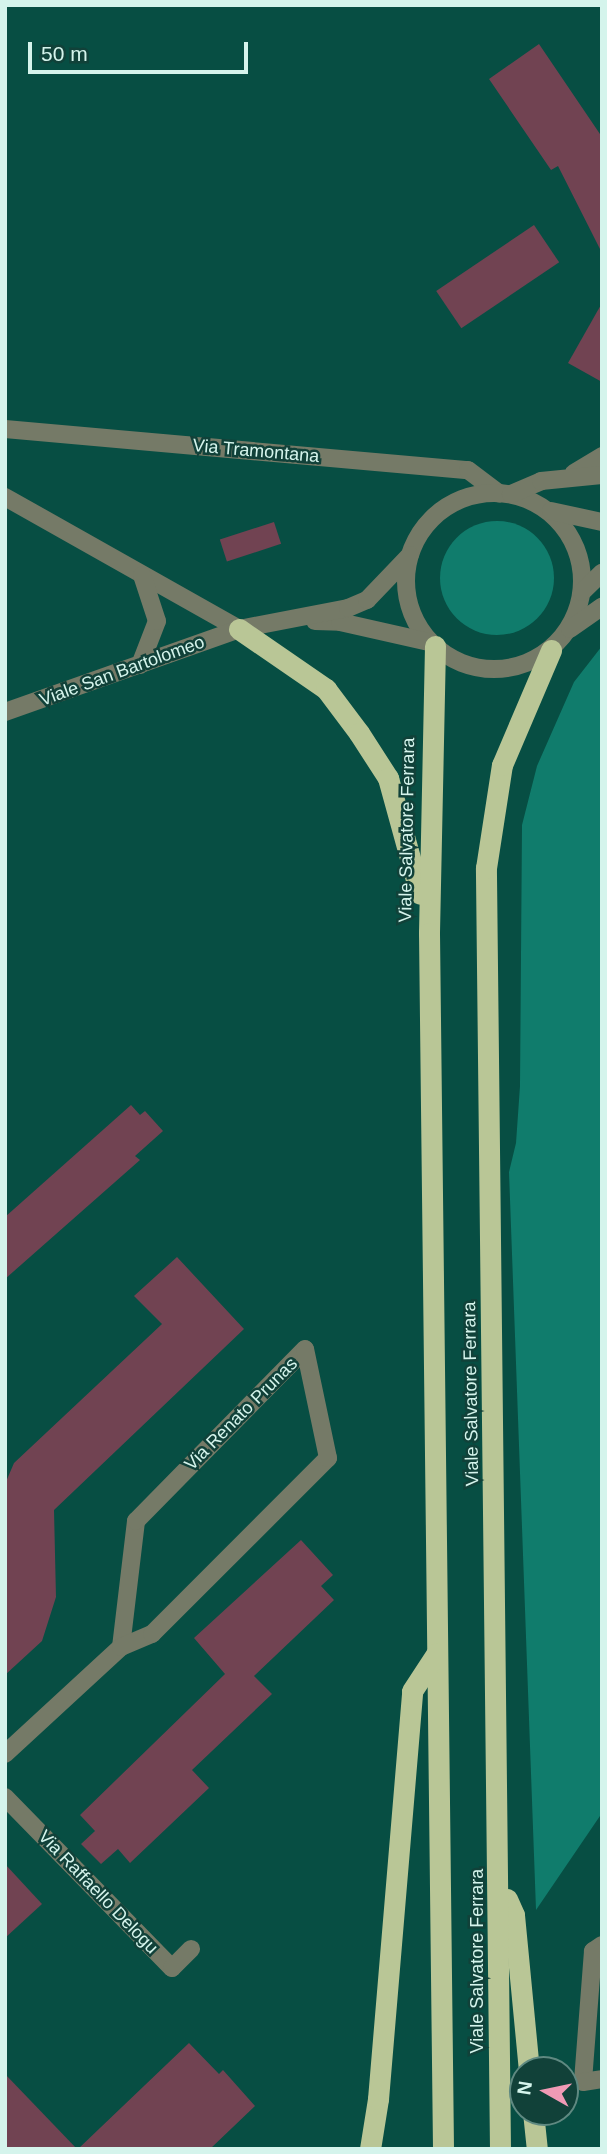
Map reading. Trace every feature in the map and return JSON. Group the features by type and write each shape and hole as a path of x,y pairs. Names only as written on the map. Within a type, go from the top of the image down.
{"highway":[{"path":"239,629 326,689 388,778 408,839 429,933"},
{"name":"Viale Salvatore Ferrara","path":"432,644 429,933 443,2149"},
{"name":"Viale Salvatore Ferrara","path":"500,2149 500,1884 486,868 502,765 551,650"},
{"path":"370,2149 379,2099 412,1690 437,1653"},
{"path":"500,1884 514,1915 528,2056"},
{"path":"535,2126 537,2149"}],"street":[{"name":"Via Tramontana","path":"7,431 468,470 512,494"},
{"path":"561,480 602,456"},
{"path":"602,475 561,480 512,494 469,496 447,504 428,522 412,552 407,575 410,604 432,644 473,666 514,668 551,650 567,631 602,607"},
{"path":"512,494 547,510 602,522"},
{"path":"5,496 142,575 157,621 140,665"},
{"path":"547,510 562,523 571,542 582,592"},
{"name":"Viale San Bartolomeo","path":"5,712 239,629 290,620 367,600 412,552"},
{"path":"567,631 582,592 602,573"},
{"name":"Viale San Bartolomeo","path":"142,575 239,629"},
{"name":"Viale San Bartolomeo","path":"290,620 340,622 432,644"},
{"name":"Via Renato Prunas","path":"5,1754 121,1647 152,1634 328,1458 305,1349 135,1521 121,1647"},
{"name":"Via Raffaello Delogu","path":"5,1797 172,1968 191,1949"},
{"path":"602,1945 593,1951 595,2023 583,2082 602,2079"}],"green space":[{"path":"497,521 519,525 538,537 550,556 554,578 550,600 538,619 519,631 497,635 475,631 456,619 444,600 440,578 444,556 456,537 475,525"},
{"path":"602,646 602,1813 536,1910 509,1172 516,1143 520,1086 522,825 537,766 574,682"}],"building":[{"path":"539,44 602,137 602,253 558,166 551,170 489,79"},
{"path":"534,225 559,262 461,328 436,291"},
{"path":"602,303 602,382 568,363"},
{"path":"274,522 281,544 227,561 220,540"},
{"path":"131,1105 140,1115 145,1111 163,1131 135,1156 140,1160 5,1279 5,1217"},
{"path":"177,1257 244,1329 54,1510 56,1597 42,1641 5,1675 5,1484 14,1463 162,1324 134,1296"},
{"path":"301,1540 333,1575 321,1586 334,1600 254,1676 272,1694 192,1770 209,1788 130,1863 118,1849 101,1864 81,1844 95,1831 80,1815 225,1674 194,1638"},
{"path":"5,1864 42,1904 5,1938"},
{"path":"189,2043 219,2074 223,2070 255,2106 210,2149 78,2149"},
{"path":"5,2074 77,2149 5,2149"}]}
